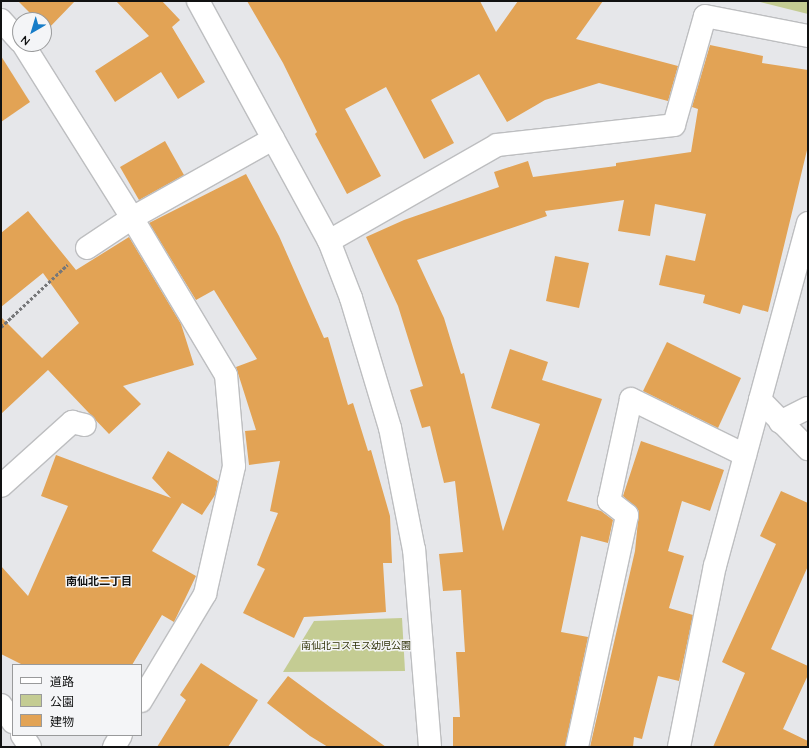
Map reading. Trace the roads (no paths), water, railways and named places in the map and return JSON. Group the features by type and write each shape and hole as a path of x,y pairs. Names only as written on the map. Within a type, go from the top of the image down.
{"street":[{"path":"198,1 329,241 351,298 390,428 414,550 430,747"},
{"path":"329,241 497,145 674,125 706,16 808,36"},
{"path":"1,20 12,32"},
{"path":"28,52 132,218 226,375 234,466 205,594 142,699"},
{"path":"86,248 132,218 273,139"},
{"path":"679,747 715,566 808,223"},
{"path":"577,747 627,515 609,501 631,399 745,455"},
{"path":"760,400 808,449"},
{"path":"780,422 808,408"},
{"path":"1,486 72,422 85,425"},
{"path":"1,705 12,721"},
{"path":"23,736 30,747"},
{"path":"114,747 120,736"}],"district":[{"name":"南仙北二丁目","path":"99,581"}],"park label":[{"name":"南仙北コスモス幼児公園","path":"356,646"}]}
